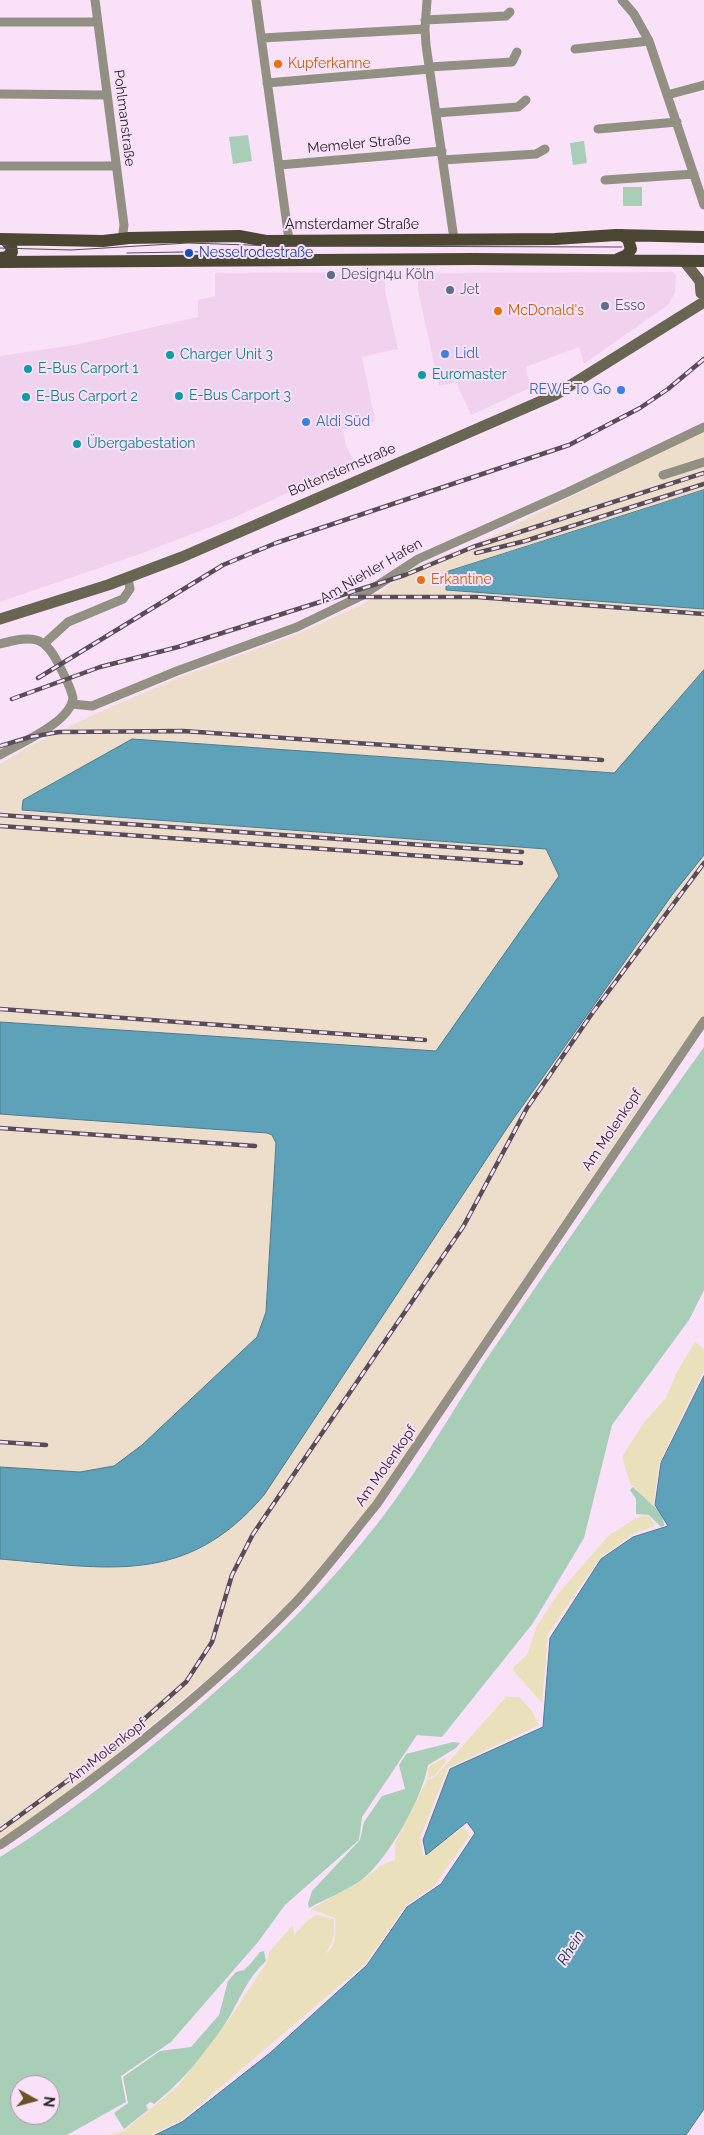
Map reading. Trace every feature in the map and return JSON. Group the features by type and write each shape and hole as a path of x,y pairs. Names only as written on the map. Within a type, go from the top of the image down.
{"main road":[{"name":"Amsterdamer Straße","path":"3,239 103,241 239,236 266,240 555,239 622,235 704,238"},
{"path":"615,260 627,255 632,249 628,239 622,235"},
{"path":"0,258 7,257 12,252 11,246 3,239"},
{"path":"0,262 403,259 704,260"},
{"path":"684,261 700,281 703,295"},
{"name":"Boltensternstraße","path":"0,619 128,578 182,557 555,395 680,315 703,295"}],"street":[{"name":"Pohlmanstraße","path":"95,0 124,225 122,240"},
{"path":"256,0 289,240"},
{"path":"427,0 425,24 429,68 454,239"},
{"path":"622,0 634,14 649,41 676,122 698,177 704,205"},
{"path":"262,38 349,33 506,16 510,12"},
{"path":"0,22 98,22"},
{"path":"575,49 649,41"},
{"path":"267,83 512,62 517,52"},
{"path":"667,95 704,85"},
{"path":"0,94 107,94"},
{"path":"436,113 518,107 526,100"},
{"path":"598,129 676,122"},
{"name":"Memeler Straße","path":"279,165 442,155 536,154 545,150"},
{"path":"0,166 116,166"},
{"path":"605,180 698,177"},
{"name":"Am Niehler Hafen","path":"72,704 92,706 177,671 297,627 361,596 418,558 568,492 704,427"},
{"path":"662,475 704,462"},
{"path":"45,643 68,622 123,600 130,589 128,578"},
{"path":"0,644 24,638 32,638 45,643 53,652 73,695 72,704 60,720 0,755"},
{"name":"Am Molenkopf","path":"0,1845 78,1792 161,1725 256,1641 320,1574 377,1504 704,1021"}],"shaded area":[{"path":"385,272 385,290 398,349 362,357 375,421 343,430 346,446 355,462 233,518 140,554 0,602 0,356 74,345 198,317 198,300 215,296 215,273"},
{"path":"672,272 676,275 675,292 669,304 584,364 579,347 526,367 530,388 471,415 456,382 439,386 418,290 418,273"},
{"path":"704,431 704,490 503,553 447,581 447,590 704,609 704,670 614,773 132,739 23,800 23,811 547,849 559,876 436,1051 0,1022 0,764 34,744 95,714 180,677 300,633 363,604 416,566 484,540"},
{"path":"704,855 704,1017 634,1115 374,1501 295,1597 218,1670 80,1785 0,1841 0,1559 114,1567 144,1566 170,1560 202,1548 286,1462 509,1125 672,895"},
{"path":"0,1114 267,1133 272,1135 276,1143 266,1312 257,1337 142,1445 114,1466 100,1470 80,1472 0,1467"}],"green space":[{"path":"248,135 252,161 233,164 229,137"},
{"path":"584,141 587,163 573,165 570,143"},
{"path":"623,187 642,187 642,206 623,206"},
{"path":"704,1047 704,1290 689,1320 612,1425 584,1538 533,1623 442,1737 417,1735 362,1817 359,1840 285,1905 258,1942 171,2042 121,2076 126,2102 67,2135 0,2135 0,1857 98,1789 191,1713 279,1632 342,1567 397,1498 492,1351"},
{"path":"633,1487 661,1515 664,1526 661,1527 649,1515 636,1514 636,1499 630,1490"},
{"path":"453,1742 460,1743 456,1748 428,1765 425,1779 412,1810 394,1841 374,1868 351,1887 309,1908 308,1904 312,1891 360,1840 364,1822 382,1796 405,1789 399,1765 406,1754"},
{"path":"264,1951 266,1961 249,1981 228,2019 204,2053 164,2096 154,2104 151,2102 146,2105 148,2110 124,2129 114,2113 128,2103 123,2077 160,2051 191,2047 219,2015 228,1981 236,1972 244,1970 260,1952"}],"sand":[{"path":"695,1342 704,1349 704,1370 659,1464 653,1506 630,1483 622,1457 645,1421 666,1398 677,1372"},
{"path":"645,1515 651,1518 655,1526 633,1534 600,1558 548,1634 542,1703 512,1669 527,1655 537,1626 557,1595 610,1534"},
{"path":"506,1697 519,1697 532,1711 539,1725 448,1768 420,1838 423,1856 464,1827 470,1835 434,1886 405,1906 366,1963 183,2119 151,2135 108,2135 124,2131 178,2086 228,2021 267,1962 269,1952 293,1925 294,1935 308,1920 316,1915 334,1919 334,1936 326,1954 330,1950 335,1937 335,1918 311,1909 364,1879 382,1865 395,1860 395,1843 427,1780 435,1777"},
{"path":"445,1758 446,1762 434,1776 427,1778 429,1766"}],"water":[{"path":"704,490 704,609 446,590 447,572"},
{"path":"704,670 704,855 672,895 509,1125 264,1495 235,1525 205,1545 175,1558 143,1565 110,1567 0,1559 0,1467 80,1472 114,1466 142,1445 257,1337 266,1312 276,1143 272,1135 267,1133 0,1114 0,1022 436,1051 559,876 546,849 22,810 23,800 132,739 614,773"},
{"name":"Rhein","path":"704,1376 704,2109 686,2135 155,2135 182,2122 270,2053 367,1965 407,1907 441,1884 475,1833 467,1822 426,1855 423,1840 450,1769 543,1727 550,1638 601,1559 633,1537 668,1526 655,1505 661,1463"}],"tram line":[{"path":"0,248 71,250 188,243 279,246 622,247"},
{"path":"127,253 240,251"}],"railway":[{"path":"38,678 223,565 276,543 569,445 640,408 668,389 704,359"},
{"path":"12,699 100,667 178,647 405,575 473,547 704,473"},
{"path":"476,553 525,541 704,484"},
{"path":"350,597 477,597 704,614"},
{"path":"0,746 30,737 59,732 183,731 602,760"},
{"path":"0,815 522,852"},
{"path":"0,826 521,863"},
{"path":"0,1830 108,1751 186,1682 212,1642 232,1575 253,1534 463,1227 527,1108 593,1012 704,863"},
{"path":"0,1009 425,1040"},
{"path":"0,1128 255,1146"},
{"path":"0,1442 46,1445"}],"place":[{"name":"Kupferkanne","path":"278,64"},
{"name":"Nesselrodestraße","path":"189,253"},
{"name":"Design4u Köln","path":"331,275"},
{"name":"Jet","path":"450,290"},
{"name":"Esso","path":"605,306"},
{"name":"McDonald's","path":"498,311"},
{"name":"Lidl","path":"445,354"},
{"name":"Charger Unit 3","path":"170,355"},
{"name":"E-Bus Carport 1","path":"28,369"},
{"name":"Euromaster","path":"422,375"},
{"name":"REWE To Go","path":"621,390"},
{"name":"E-Bus Carport 3","path":"179,396"},
{"name":"E-Bus Carport 2","path":"26,397"},
{"name":"Aldi Süd","path":"306,422"},
{"name":"Übergabestation","path":"77,444"},
{"name":"Erkantine","path":"421,580"}]}
